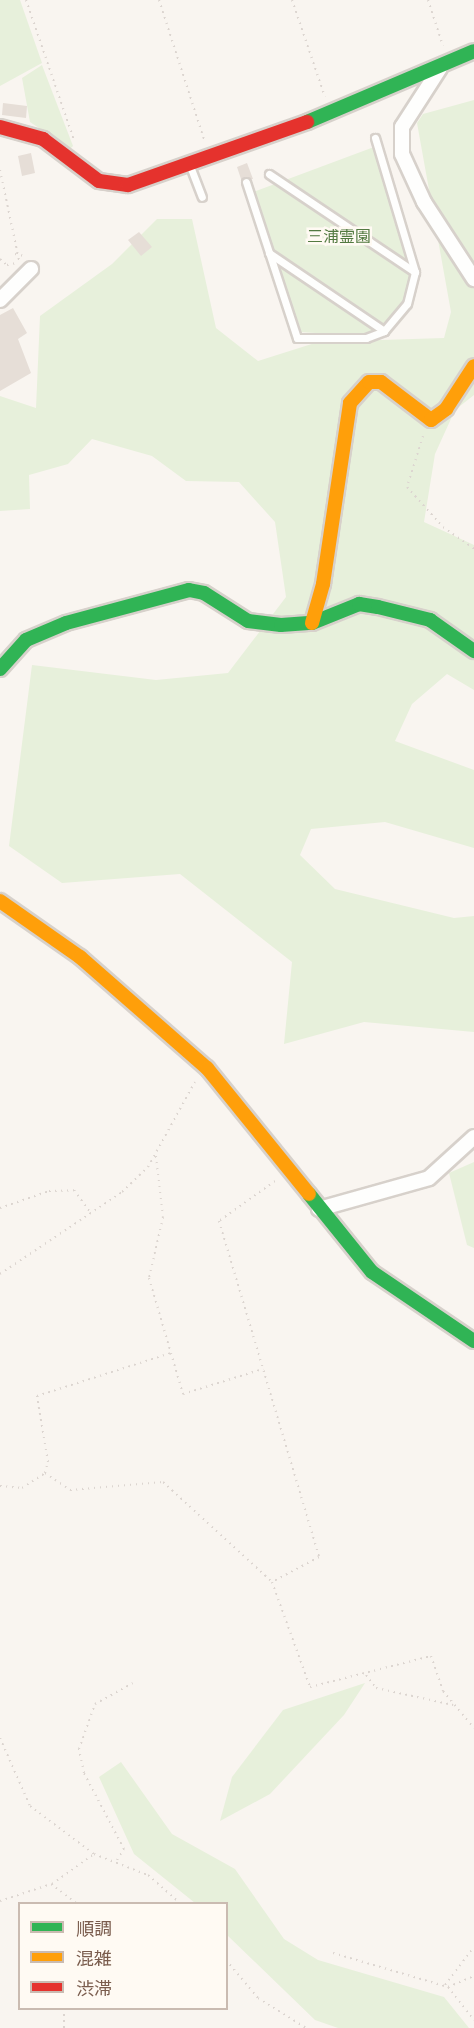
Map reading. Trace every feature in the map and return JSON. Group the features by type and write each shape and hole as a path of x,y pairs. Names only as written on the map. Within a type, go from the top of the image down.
{"street":[{"path":"0,127 43,139 99,181 128,185 210,159 331,113 474,51"},
{"path":"444,65 402,127 402,154 424,202 474,279"},
{"path":"0,300 30,269"},
{"path":"312,623 323,584 350,403 369,382 381,382 430,420 446,409 474,366"},
{"path":"0,669 26,640 66,623 189,590 204,593 248,621 312,623 359,604 378,607 430,620 474,651"},
{"path":"0,901 80,957 207,1068 372,1272 474,1341"},
{"path":"319,1209 429,1178 474,1137"}],"lane":[{"path":"246,182 297,338 366,338 384,331 407,304 415,272 375,138"},
{"path":"190,166 202,197"},
{"path":"269,174 415,272"},
{"path":"269,253 384,331"}],"path":[{"path":"26,0 77,149"},
{"path":"159,0 210,159"},
{"path":"292,0 331,113"},
{"path":"428,0 444,65"},
{"path":"0,170 13,253 20,262 7,265 0,259"},
{"path":"13,253 24,256"},
{"path":"430,420 407,487 443,527 474,549"},
{"path":"0,1274 91,1213 156,1156 184,1097 207,1068"},
{"path":"156,1156 163,1217 148,1278 183,1394 263,1369"},
{"path":"272,1582 319,1557 219,1221 290,1171"},
{"path":"0,1208 49,1191 74,1190 91,1213"},
{"path":"0,1486 22,1488 45,1473 48,1462 37,1396 171,1353"},
{"path":"45,1473 70,1490 163,1482 272,1582 310,1687 431,1656 453,1705 474,1728"},
{"path":"365,1673 376,1688 453,1705"},
{"path":"116,1861 124,1849 105,1804 84,1773 79,1749 95,1704 133,1683"},
{"path":"0,1738 23,1797 94,1854 148,1875 179,1902"},
{"path":"0,1901 51,1884 94,1854"},
{"path":"51,1884 75,1902"},
{"path":"447,1986 474,1947"},
{"path":"333,1953 447,1986 474,2020"},
{"path":"228,1962 258,1998 306,2028"},
{"path":"447,1986 474,1976"},
{"path":"64,2010 64,2028"}],"green space":[{"path":"0,0 20,0 42,63 0,86"},
{"path":"42,65 73,146 70,149 30,122 22,78"},
{"path":"474,100 474,395 455,410 435,454 424,522 474,545 474,690 447,674 412,704 395,741 474,770 474,848 385,822 311,829 300,855 335,889 454,918 474,916 474,1032 364,1022 284,1044 292,962 180,874 62,883 9,846 32,665 156,680 228,673 286,597 275,522 239,482 186,481 152,456 92,439 68,464 29,475 30,509 0,511 0,396 36,408 40,316 112,264 157,219 192,219 216,328 258,361 318,342 444,338 451,312 417,123 423,114"},
{"name":"三浦霊園","path":"382,144 417,260 419,274 408,308 381,337 299,332 253,192"},
{"path":"474,1162 474,1248 467,1245 449,1173"},
{"path":"365,1683 344,1715 270,1794 220,1821 232,1777 283,1710"},
{"path":"121,1762 172,1834 235,1869 284,1939 318,1960 444,1997 469,2028 338,2028 315,2020 228,1936 228,1902 194,1902 134,1854 99,1777"}],"building":[{"path":"3,103 27,106 26,118 2,115"},
{"path":"31,153 35,173 22,176 18,156"},
{"path":"247,163 253,179 241,179 237,167"},
{"path":"139,232 152,247 141,256 128,240"},
{"path":"13,308 27,333 18,339 31,373 0,391 0,315"}],"traffic: fast":[{"path":"307,122 474,51"},
{"path":"0,669 26,640 66,623 189,590 204,593 248,621 281,625 312,623 359,604 378,607 430,620 474,651"},
{"path":"309,1194 372,1272 474,1341"}],"traffic: slow":[{"path":"312,623 323,584 350,403 369,382 381,382 431,420 446,409 474,366"},
{"path":"0,901 80,957 207,1068 309,1194"}],"traffic: jam":[{"path":"0,127 43,139 99,181 128,185 307,122"}]}
